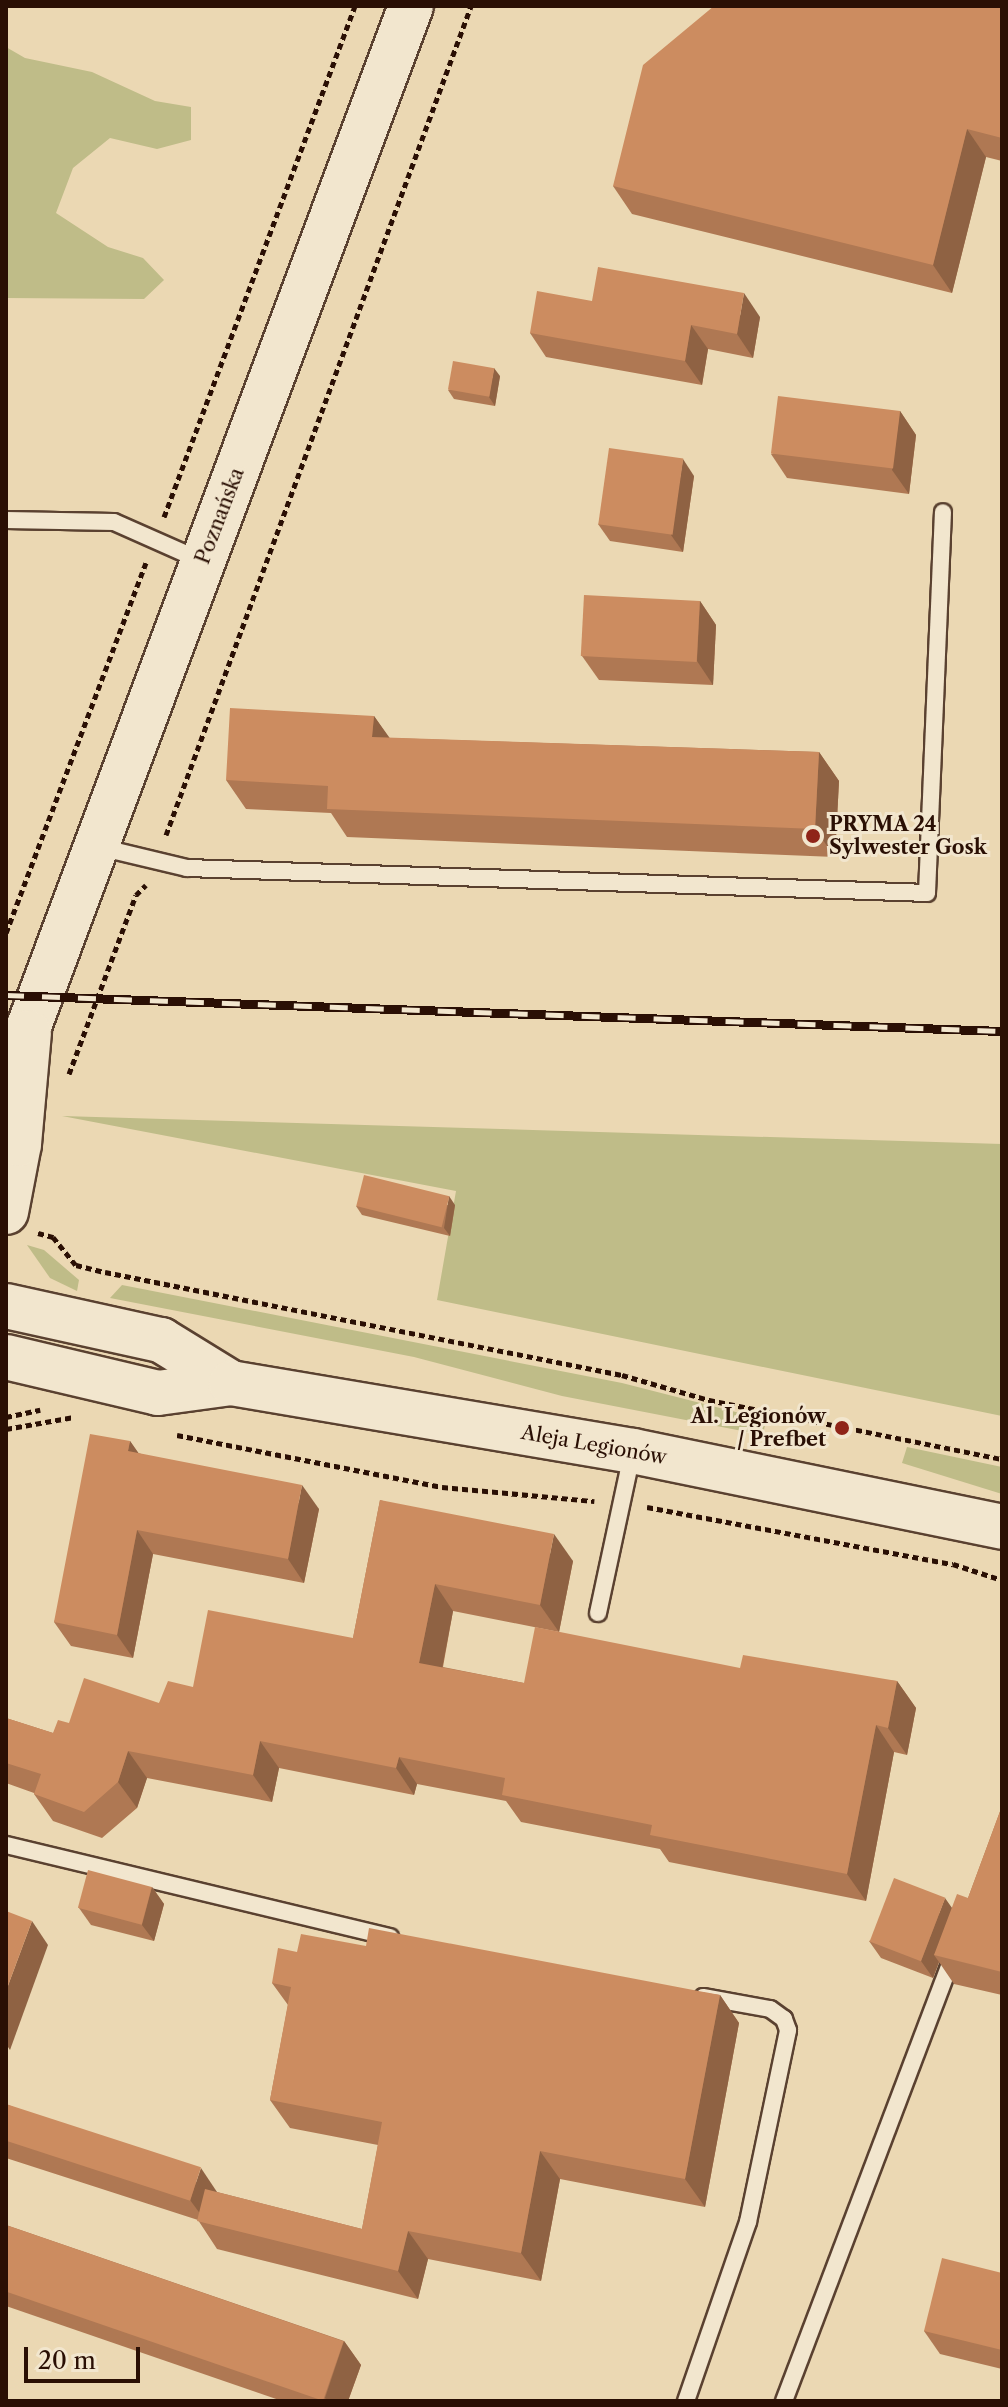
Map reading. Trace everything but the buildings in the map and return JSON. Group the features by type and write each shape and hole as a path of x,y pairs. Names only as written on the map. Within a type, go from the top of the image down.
{"main road":[{"name":"Poznańska","path":"6,1066 29,1026 411,6"},
{"name":"Poznańska","path":"16,1221 29,1026"},
{"name":"Aleja Legionów","path":"6,1306 161,1340 231,1383"},
{"name":"Aleja Legionów","path":"6,1357 158,1393 231,1383 633,1451 1002,1527"}],"lane":[{"path":"94,846 187,868 927,893 943,512"},
{"path":"6,520 114,522 203,562"},
{"path":"598,1613 619,1504 633,1451"},
{"path":"6,1845 416,1943"},
{"path":"784,2401 963,1930"},
{"path":"678,1992 770,2009 784,2019 788,2030 748,2222 686,2401"}],"path":[{"path":"6,933 355,6"},
{"path":"68,1077 136,895 146,885 155,862 471,6"},
{"path":"16,1221 53,1237 76,1265 1002,1459"},
{"path":"6,1429 65,1423 76,1416 90,1418"},
{"path":"171,1434 442,1487 712,1516 953,1564 1002,1580"}],"shaded area":[{"path":"6,47 25,58 92,72 155,101 191,107 191,140 157,149 110,138 73,168 56,213 108,247 143,258 164,280 144,299 6,298"},
{"path":"62,1116 1002,1144 1002,1416 437,1300 456,1191"},
{"path":"27,1245 44,1250 79,1280 77,1291 50,1278"},
{"path":"122,1285 622,1383 759,1418 765,1425 763,1435 562,1396 414,1357 110,1298"},
{"path":"907,1447 1002,1467 1002,1494 902,1463"}],"railway":[{"path":"6,995 1002,1031"}],"place":[{"name":"PRYMA 24 Sylwester Gosk","path":"813,836"},
{"name":"Al. Legionów / Prefbet","path":"842,1428"}]}
